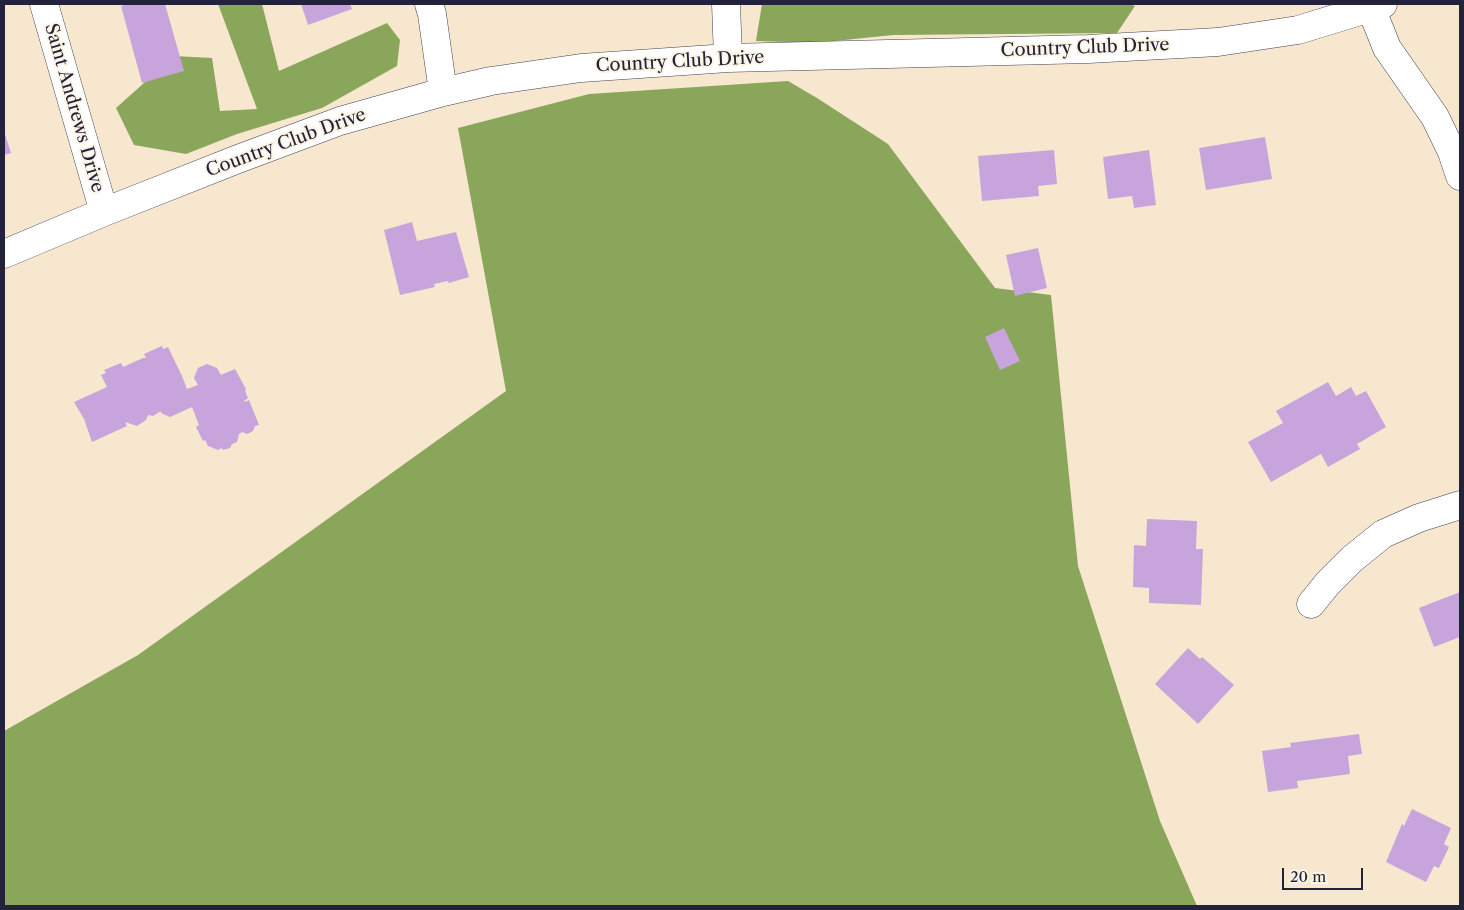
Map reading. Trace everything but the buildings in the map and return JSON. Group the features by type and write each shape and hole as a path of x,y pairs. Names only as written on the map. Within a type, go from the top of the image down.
{"street":[{"name":"Saint Andrews Drive","path":"44,4 104,212"},
{"path":"428,4 432,14 443,92"},
{"path":"726,4 728,58"},
{"name":"Country Club Drive","path":"4,254 104,212 340,121 443,92 491,81 580,68 728,58 1096,49 1218,42 1298,30 1377,6"},
{"path":"1377,6 1387,48 1435,117 1452,152 1460,176"},
{"path":"1311,604 1328,583 1352,559 1383,534 1419,518 1460,505"}],"green space":[{"path":"218,4 262,4 279,71 387,23 400,40 397,66 322,108 237,134 186,154 134,145 116,108 174,56 212,58 220,111 257,109"},
{"path":"762,4 1129,4 1135,6 1117,33 893,35 815,43 756,41"},
{"path":"788,81 888,144 995,288 1051,295 1078,566 1160,821 1197,906 4,906 4,731 138,655 506,391 458,128 589,94"}]}
